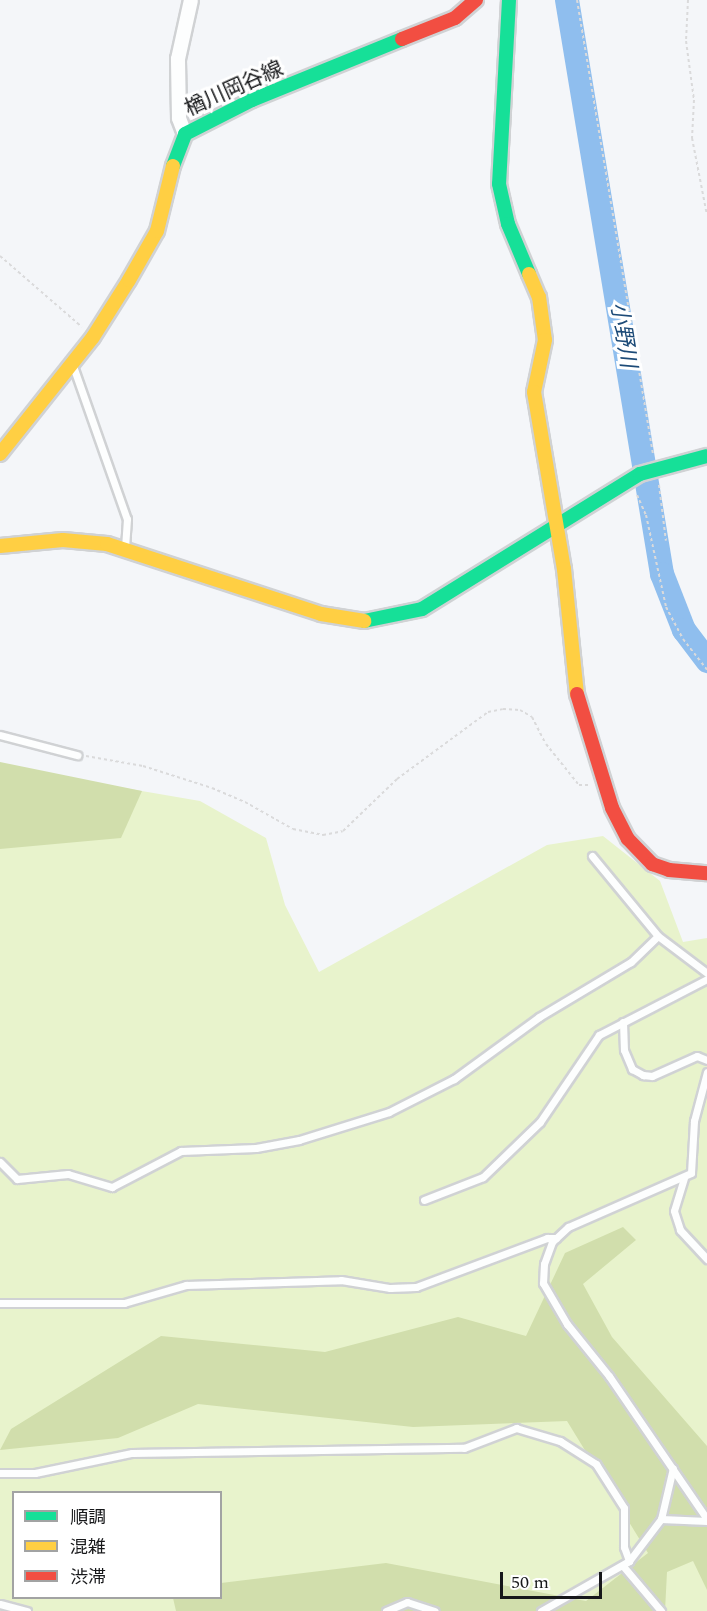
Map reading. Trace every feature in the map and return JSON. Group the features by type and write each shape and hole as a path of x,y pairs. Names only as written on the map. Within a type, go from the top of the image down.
{"street":[{"path":"185,134 179,118 178,59 191,0"},
{"name":"楢川岡谷線","path":"0,454 93,337 157,231 177,148 185,134 252,100 455,18 476,0"},
{"path":"509,0 499,184 508,224 539,297 545,340 534,392 557,525 578,702 606,786 628,839 652,864 669,870 707,873"},
{"path":"0,546 89,541 124,550 321,614 349,621 375,621 422,609 644,472 707,456"}],"lane":[{"path":"73,364 127,519 124,550"},
{"path":"0,735 77,755"},
{"path":"592,856 658,936 707,973"},
{"path":"0,1162 16,1179 68,1174 112,1187 181,1151 256,1148 299,1140 389,1112 454,1079 539,1017 631,962 658,936"},
{"path":"424,1200 483,1178 540,1122 599,1035 707,980"},
{"path":"623,1022 624,1050 632,1069 643,1075 652,1076 697,1056 707,1060"},
{"path":"707,1072 694,1121 691,1173 568,1227 556,1238 544,1264 543,1283 551,1300 673,1468 707,1520"},
{"path":"684,1178 674,1211 680,1230 707,1259"},
{"path":"0,1303 124,1303 186,1285 341,1281 390,1288 416,1287 547,1238 556,1238"},
{"path":"0,1473 35,1473 115,1455 154,1452 464,1448 516,1428 560,1441 596,1464 624,1508 626,1564 661,1611"},
{"path":"541,1611 626,1564 661,1519 673,1468"},
{"path":"661,1519 707,1520"},
{"path":"386,1611 407,1602 435,1611"},
{"path":"0,1604 27,1611"}],"path":[{"path":"577,0 644,472 646,515 666,607 683,639 707,670"},
{"path":"688,0 686,40 694,100 692,138 707,215"},
{"path":"0,256 93,337"},
{"path":"644,472 666,541"},
{"path":"77,755 143,766 245,802 293,829 324,835 343,831 397,779 488,712 502,708 520,710 532,717 546,744 579,785 606,786"}],"green space":[{"path":"0,762 142,791 121,838 0,849"},
{"path":"37,773 200,801 266,838 285,905 319,972 547,845 603,836 660,881 683,942 707,938 707,1611 0,1611 0,778"},
{"path":"623,1227 636,1240 583,1284 612,1337 707,1446 707,1590 693,1561 667,1572 665,1611 176,1611 173,1599 222,1599 222,1583 386,1563 586,1601 648,1553 567,1421 413,1427 198,1404 118,1438 0,1450 11,1429 161,1336 325,1352 458,1317 526,1336 565,1253"}],"waterway":[{"name":"小野川","path":"567,0 662,574 684,630 707,661"}],"traffic: fast":[{"path":"509,0 499,184 508,224 529,274"},
{"path":"173,166 185,134 252,100 402,39"},
{"path":"364,621 422,609 640,474 707,456"}],"traffic: slow":[{"path":"0,454 93,337 129,280 157,231 173,166"},
{"path":"529,274 539,297 545,340 534,392 564,569 577,694"},
{"path":"0,546 63,540 107,544 321,614 364,621"}],"traffic: jam":[{"path":"402,39 455,18 476,0"},
{"path":"577,694 612,808 628,839 652,864 669,870 707,873"}]}
